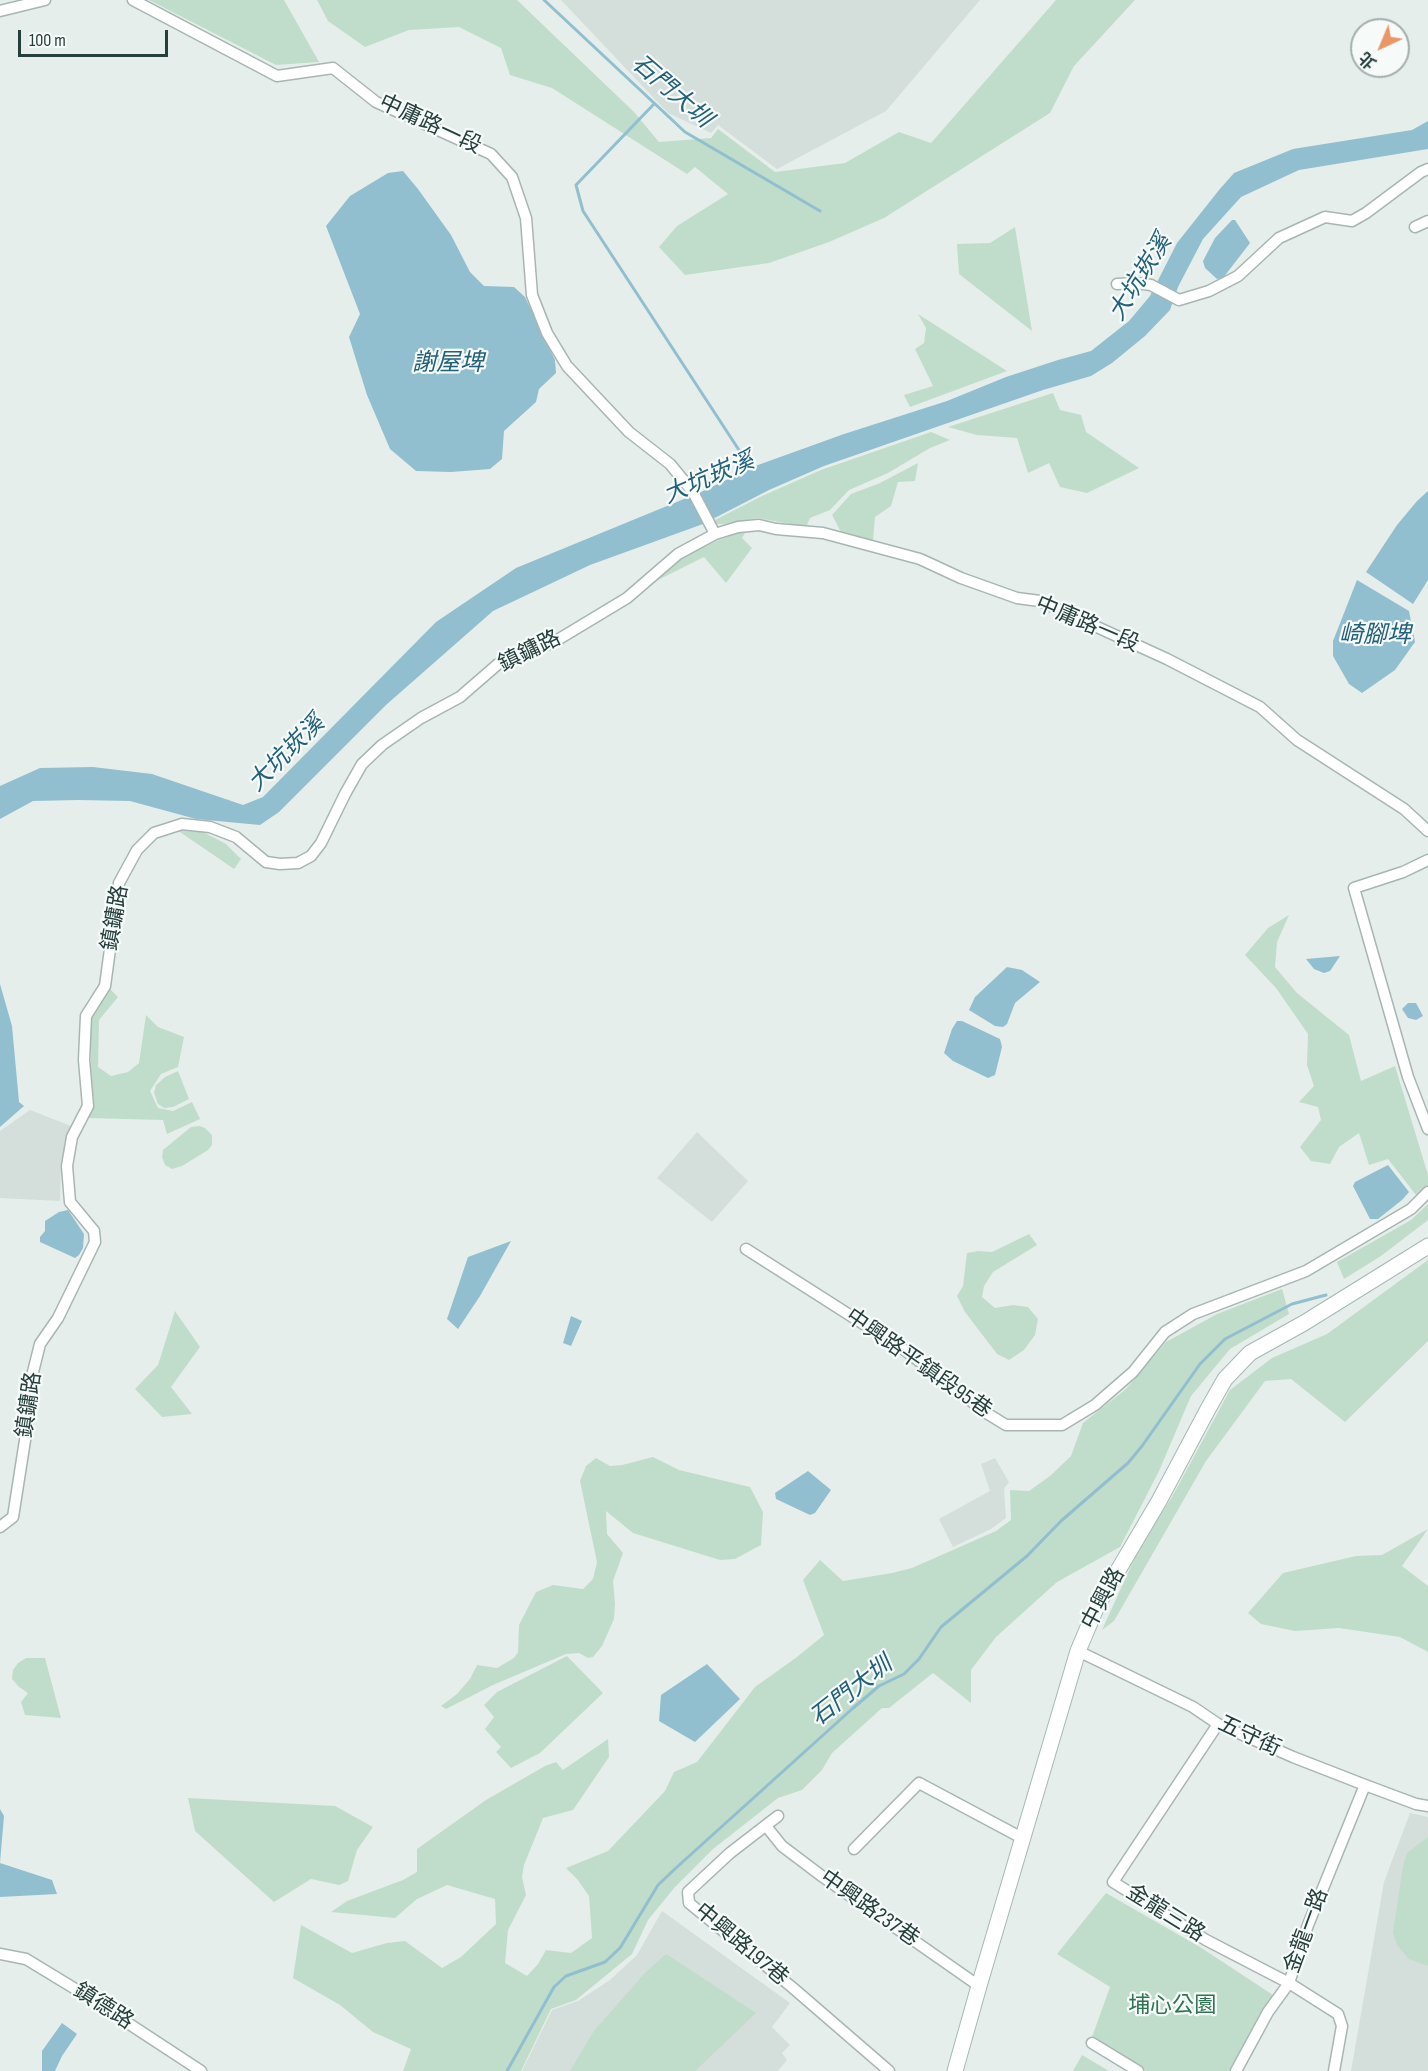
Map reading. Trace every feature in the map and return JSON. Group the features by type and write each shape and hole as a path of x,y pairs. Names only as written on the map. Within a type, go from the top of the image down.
{"street":[{"path":"0,11 45,0"},
{"name":"中庸路一段","path":"133,0 276,76 333,68 376,102 491,154 512,177 526,218 532,295 547,333 567,366 629,432 670,464 693,492 713,530 759,525 776,529 823,533 920,560 961,578 1017,598 1040,601 1167,659 1260,707 1297,740 1404,809 1428,831"},
{"path":"1117,284 1152,285 1179,300 1209,291 1238,276 1279,238 1325,217 1352,221 1421,172 1428,170"},
{"path":"1414,227 1428,221"},
{"name":"鎮鏞路","path":"0,1527 13,1517 28,1421 29,1388 40,1344 58,1318 95,1242 94,1231 70,1202 67,1166 72,1137 88,1106 84,1060 86,1016 105,986 119,883 137,850 154,833 182,824 210,827 236,837 266,862 298,863 311,856 321,843 362,764 382,745 421,718 460,697 498,664 554,642 627,598 678,554 713,530"},
{"path":"1428,860 1403,872 1354,888 1408,1077 1428,1129"},
{"name":"中興路平鎮段95巷","path":"746,1249 906,1351 988,1414 1006,1425 1062,1425 1095,1405 1132,1372 1165,1332 1193,1314 1306,1271 1411,1209 1428,1192"},
{"name":"中興路","path":"955,2071 1078,1651 1097,1606 1159,1501 1225,1379 1250,1353 1304,1323 1428,1246"},
{"name":"五守街","path":"1078,1651 1193,1707 1218,1724 1293,1757 1416,1804 1428,1806"},
{"name":"金龍三路","path":"1218,1724 1113,1882 1206,1940 1289,1983"},
{"path":"854,1849 919,1783 1022,1838"},
{"name":"金龍一路","path":"1236,2071 1269,2012 1289,1983 1308,1924 1365,1785"},
{"name":"中興路197巷","path":"778,1816 730,1853 687,1892 688,1903 793,1988 889,2071"},
{"name":"中興路237巷","path":"765,1826 782,1846 823,1877 979,1986"},
{"name":"鎮德路","path":"0,1954 26,1959 201,2071"},
{"path":"1289,1983 1338,2014 1342,2026 1334,2071"},
{"path":"1092,2043 1138,2071"}],"shaded area":[{"path":"561,0 980,0 886,111 777,169 718,125 711,133 668,113"},
{"path":"30,1110 71,1126 61,1164 60,1201 0,1198 0,1131"},
{"path":"697,1132 748,1181 712,1222 657,1178"},
{"path":"995,1458 1009,1482 1004,1489 1006,1518 991,1529 953,1547 939,1519 990,1491 981,1464"},
{"path":"1410,1813 1428,1817 1428,2071 1351,2071 1384,1882"},
{"path":"662,1911 790,2003 772,2027 790,2045 782,2053 787,2060 778,2071 522,2071 552,2010 578,2001 610,1980 637,1955"}],"green space":[{"path":"149,0 284,0 319,62 276,65"},
{"path":"317,0 517,0 634,112 659,142 711,138 718,129 775,172 845,163 899,132 931,143 1056,0 1135,0 1074,66 1050,113 884,218 829,242 769,263 685,275 659,247 677,226 728,194 695,167 687,174 552,88 510,75 501,48 459,27 409,30 365,47 328,21"},
{"path":"1015,227 1032,331 959,274 957,244 990,243"},
{"path":"918,314 1007,371 910,407 904,395 933,386 915,349 924,343 926,328"},
{"path":"1053,393 1060,410 1081,415 1086,432 1139,468 1087,493 1060,487 1049,463 1028,473 1017,438 977,435 948,427"},
{"path":"931,432 950,440 930,448 888,473 849,490 830,510 810,518 807,525 758,518 724,524 715,524 713,521 821,470"},
{"path":"918,463 915,481 898,482 891,506 875,517 873,540 841,532 832,515 851,494 880,483"},
{"path":"747,530 742,538 752,548 726,583 704,557 644,587 680,558"},
{"path":"177,830 203,832 226,844 241,859 234,869"},
{"path":"1289,915 1277,942 1275,967 1297,993 1349,1035 1361,1081 1395,1066 1428,1175 1428,1186 1416,1195 1388,1159 1369,1165 1359,1133 1339,1147 1330,1164 1311,1161 1300,1147 1321,1120 1318,1107 1299,1102 1314,1086 1307,1065 1308,1034 1276,988 1245,955 1268,928"},
{"path":"109,988 118,997 99,1020 98,1067 111,1076 128,1072 139,1063 146,1015 158,1027 184,1037 178,1067 161,1074 150,1091 158,1108 173,1111 192,1102 200,1119 167,1134 163,1120 88,1118 94,1105 91,1072 91,1018"},
{"path":"178,1071 189,1099 173,1107 164,1108 158,1104 154,1093 156,1085 165,1077"},
{"path":"200,1126 212,1135 212,1145 208,1150 182,1166 172,1169 165,1165 162,1157 163,1150 191,1127"},
{"path":"1428,1204 1428,1220 1381,1256 1344,1279 1337,1262 1411,1220"},
{"path":"1029,1234 1037,1245 993,1272 984,1286 982,1297 995,1308 1013,1305 1028,1307 1038,1319 1035,1335 1024,1350 1009,1360 997,1354 965,1312 957,1296 963,1286 967,1253 992,1252"},
{"path":"1428,1260 1428,1341 1345,1422 1291,1379 1265,1381 1206,1461 1114,1621 1102,1630 1141,1544 1172,1497 1230,1390 1272,1358 1327,1334"},
{"path":"1282,1289 1289,1314 1230,1349 1191,1396 1159,1471 1120,1547 1057,1582 996,1637 971,1670 971,1703 933,1673 889,1708 882,1708 832,1753 822,1770 802,1790 778,1798 713,1849 675,1887 648,1920 632,1954 576,2000 551,2009 521,2071 403,2071 411,2049 373,2032 340,2005 293,1978 301,1925 352,1953 387,1943 405,1941 442,1968 461,1957 496,1924 495,1899 447,1885 417,1899 395,1918 331,1912 347,1901 403,1880 417,1872 417,1849 486,1800 545,1766 556,1762 563,1770 608,1739 609,1757 573,1810 543,1818 524,1865 522,1877 526,1895 508,1930 505,1963 527,1976 538,1964 546,1950 571,1953 592,1938 589,1896 566,1868 608,1851 665,1791 674,1772 697,1762 755,1687 824,1635 803,1580 820,1560 843,1581 892,1573 912,1568 996,1531 1011,1520 1010,1490 1029,1491 1050,1476 1071,1456 1083,1423 1126,1389 1166,1342 1217,1314"},
{"path":"175,1311 200,1347 171,1387 192,1414 162,1417 135,1389 158,1365"},
{"path":"653,1457 679,1470 750,1487 763,1512 761,1545 735,1559 720,1560 633,1533 606,1511 607,1534 623,1553 613,1581 614,1619 602,1646 593,1657 588,1658 579,1653 566,1654 493,1685 446,1709 441,1706 457,1694 470,1679 477,1665 497,1668 514,1658 518,1652 519,1625 536,1592 553,1585 583,1589 593,1579 597,1562 580,1481 586,1466 596,1458 610,1466"},
{"path":"1428,1529 1402,1566 1428,1586 1428,1652 1400,1637 1339,1628 1295,1631 1261,1624 1248,1613 1283,1573 1356,1556 1382,1555"},
{"path":"567,1656 603,1693 540,1753 511,1768 496,1752 501,1747 485,1729 494,1717 484,1705 497,1692"},
{"path":"26,1658 45,1658 61,1718 25,1715 21,1702 28,1693 12,1679 13,1670"},
{"path":"188,1798 335,1806 373,1827 357,1850 348,1881 339,1885 311,1879 274,1902 195,1831"},
{"path":"1428,1837 1428,1966 1409,1959 1397,1945 1393,1933 1407,1853"},
{"name":"埔心公園","path":"1106,1893 1200,1947 1273,1995 1268,2012 1234,2071 1146,2071 1092,2037 1110,1987 1057,1954"},
{"path":"666,1954 756,2013 695,2071 570,2071 594,2031 645,1973"},
{"path":"1082,2055 1109,2071 1073,2071"}],"water":[{"path":"1428,121 1428,149 1299,170 1241,197 1203,239 1178,287 1170,310 1145,336 1112,363 1091,376 1043,390 824,466 769,490 703,524 590,565 493,611 386,705 279,812 260,825 196,819 130,801 33,801 0,819 0,786 40,768 93,767 152,774 243,805 263,797 436,622 516,568 701,492 758,465 947,401 1006,377 1091,351 1129,321 1150,296 1177,243 1234,173 1293,149 1412,130"},
{"name":"謝屋埤","path":"403,171 451,235 470,272 484,286 514,287 525,297 555,360 556,373 539,389 536,402 504,431 502,459 490,469 451,472 416,471 390,449 367,395 349,337 360,314 326,226 350,196 388,173"},
{"path":"1232,220 1235,220 1250,243 1223,278 1217,279 1205,268 1203,261 1215,238"},
{"name":"崎腳埤","path":"1428,491 1428,580 1413,604 1366,572 1397,525"},
{"name":"崎腳埤","path":"1357,580 1409,611 1415,642 1395,670 1362,693 1349,684 1333,656 1333,641"},
{"path":"1340,956 1330,971 1324,973 1314,969 1306,959"},
{"path":"1007,967 1022,970 1040,982 1015,1003 1007,1024 1003,1027 995,1026 969,1010 975,997"},
{"path":"0,984 12,1026 19,1102 24,1106 0,1127"},
{"path":"1408,1003 1416,1003 1423,1016 1416,1020 1408,1018 1402,1009"},
{"path":"957,1021 962,1021 1000,1039 1002,1047 995,1075 988,1078 953,1061 944,1053"},
{"path":"1388,1165 1409,1192 1378,1219 1370,1219 1353,1186 1355,1182"},
{"path":"68,1210 84,1234 83,1248 75,1258 40,1242 40,1237 45,1231 45,1221 59,1212"},
{"path":"511,1241 480,1296 458,1329 447,1319 468,1257"},
{"path":"571,1316 582,1321 571,1346 563,1343"},
{"path":"808,1471 831,1490 815,1513 810,1515 776,1499 775,1493"},
{"path":"707,1664 740,1699 695,1742 659,1721 661,1695"},
{"path":"0,1809 4,1816 0,1863"},
{"path":"0,1863 52,1880 57,1894 0,1897"},
{"path":"62,2023 77,2034 55,2071 42,2071 42,2051"}],"waterway":[{"name":"石門大圳","path":"544,0 685,132 820,211"},
{"name":"大坑崁溪","path":"654,104 576,185 583,211 752,470"},
{"name":"石門大圳","path":"507,2071 554,1987 566,1976 605,1962 620,1948 658,1885 852,1709 879,1686 904,1674 919,1659 941,1627 1027,1556 1061,1521 1128,1463 1200,1364 1225,1339 1292,1304 1326,1295"}]}
